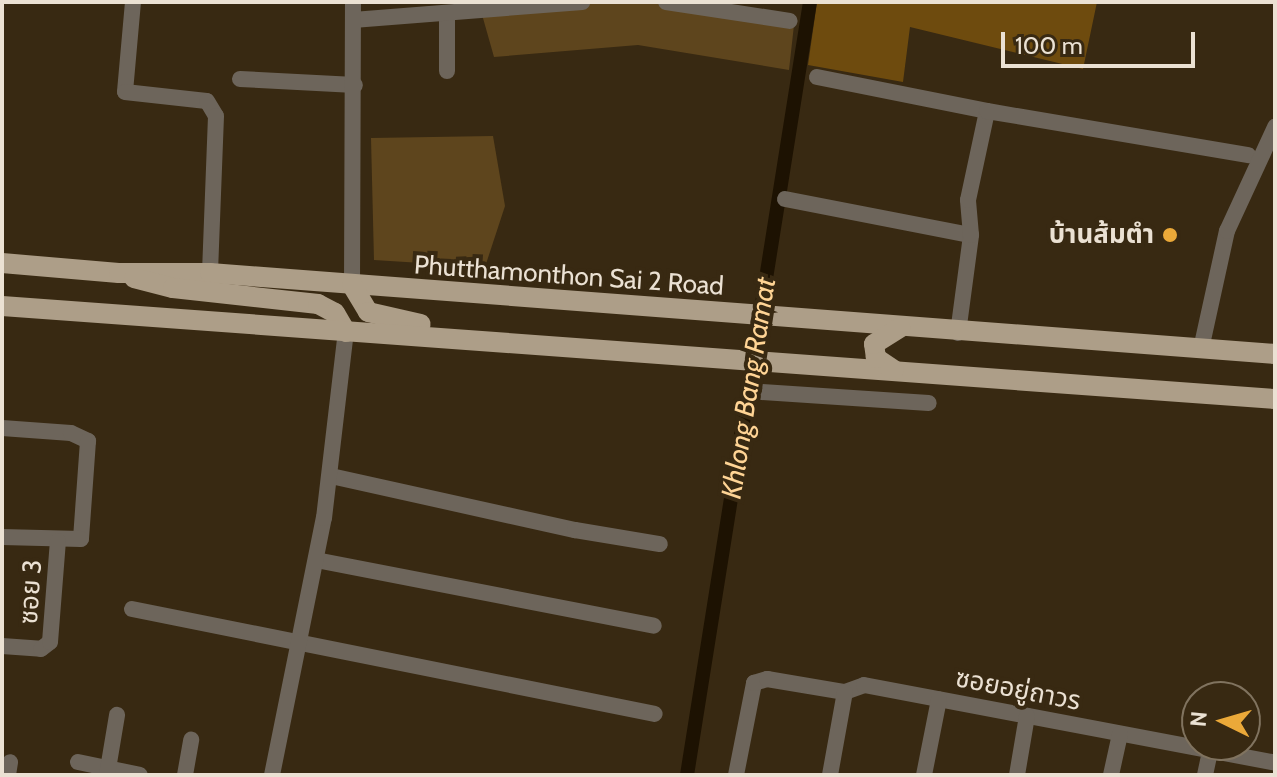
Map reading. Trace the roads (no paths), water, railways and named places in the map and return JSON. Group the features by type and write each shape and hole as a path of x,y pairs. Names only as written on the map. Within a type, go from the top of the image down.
{"main road":[{"name":"Phutthamonthon Sai 2 Road","path":"2,263 119,273 210,273 958,333 1275,354"},
{"path":"119,273 173,288 318,304 335,313 346,332"},
{"path":"352,285 363,307 376,316 532,335 566,347"},
{"path":"2,306 1275,399"},
{"path":"894,370 876,358 874,344 900,328"}],"street":[{"path":"133,2 125,92 207,101 216,116 210,273"},
{"path":"352,285 353,2"},
{"path":"353,20 582,2"},
{"path":"666,2 790,21"},
{"path":"447,15 447,71"},
{"path":"817,77 1262,161"},
{"path":"240,79 355,85"},
{"path":"958,333 971,235 968,200 987,111"},
{"path":"1201,349 1227,231 1262,161 1275,127"},
{"path":"785,199 971,235"},
{"path":"272,775 301,643 331,476 346,332"},
{"path":"854,399 856,368"},
{"path":"762,392 929,403"},
{"path":"2,428 84,436 86,486 83,536 58,541 2,537"},
{"path":"331,476 575,530 660,544"},
{"name":"ซอย 3","path":"2,646 41,649 50,642 58,541"},
{"path":"316,560 654,626"},
{"path":"132,609 655,714"},
{"name":"ซอยอยู่ถาวร","path":"736,775 754,683 767,679 845,692 864,685 1181,746"},
{"path":"830,775 845,692"},
{"path":"924,775 939,699"},
{"path":"108,772 117,715"},
{"path":"1017,775 1027,716"},
{"path":"1111,775 1120,734"},
{"path":"185,775 191,740"},
{"path":"78,762 108,772 140,775"}],"waterway":[{"name":"Khlong Bang Ramat","path":"687,775 810,2"}],"place":[{"name":"บ้านส้มตำ","path":"1170,235"}]}
